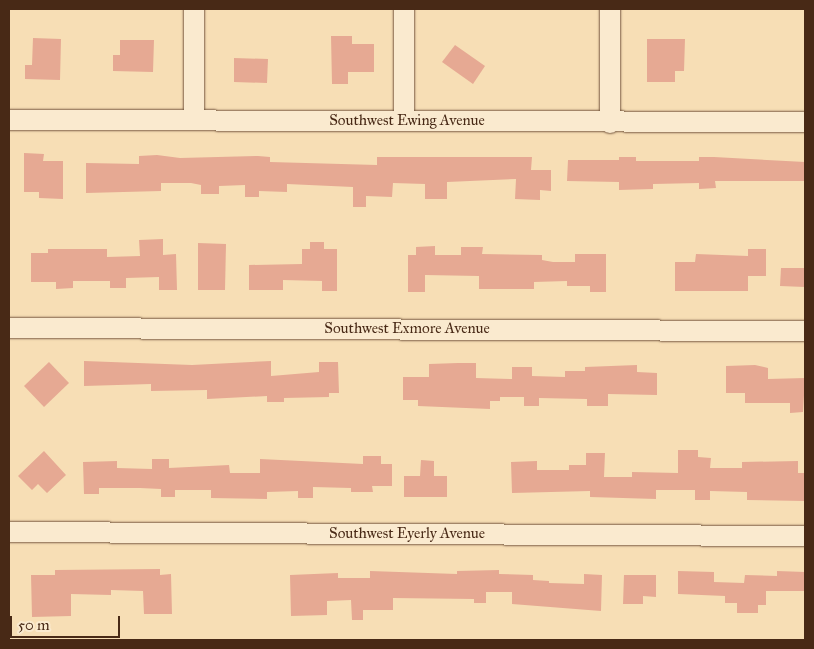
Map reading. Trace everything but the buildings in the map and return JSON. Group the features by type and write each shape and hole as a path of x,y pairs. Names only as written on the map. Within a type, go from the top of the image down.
{"street":[{"path":"194,9 194,120"},
{"path":"404,9 404,122"},
{"path":"610,9 610,123"},
{"name":"Southwest Ewing Avenue","path":"9,120 805,122"},
{"name":"Southwest Exmore Avenue","path":"9,328 805,331"},
{"name":"Southwest Eyerly Avenue","path":"9,532 805,536"}]}
